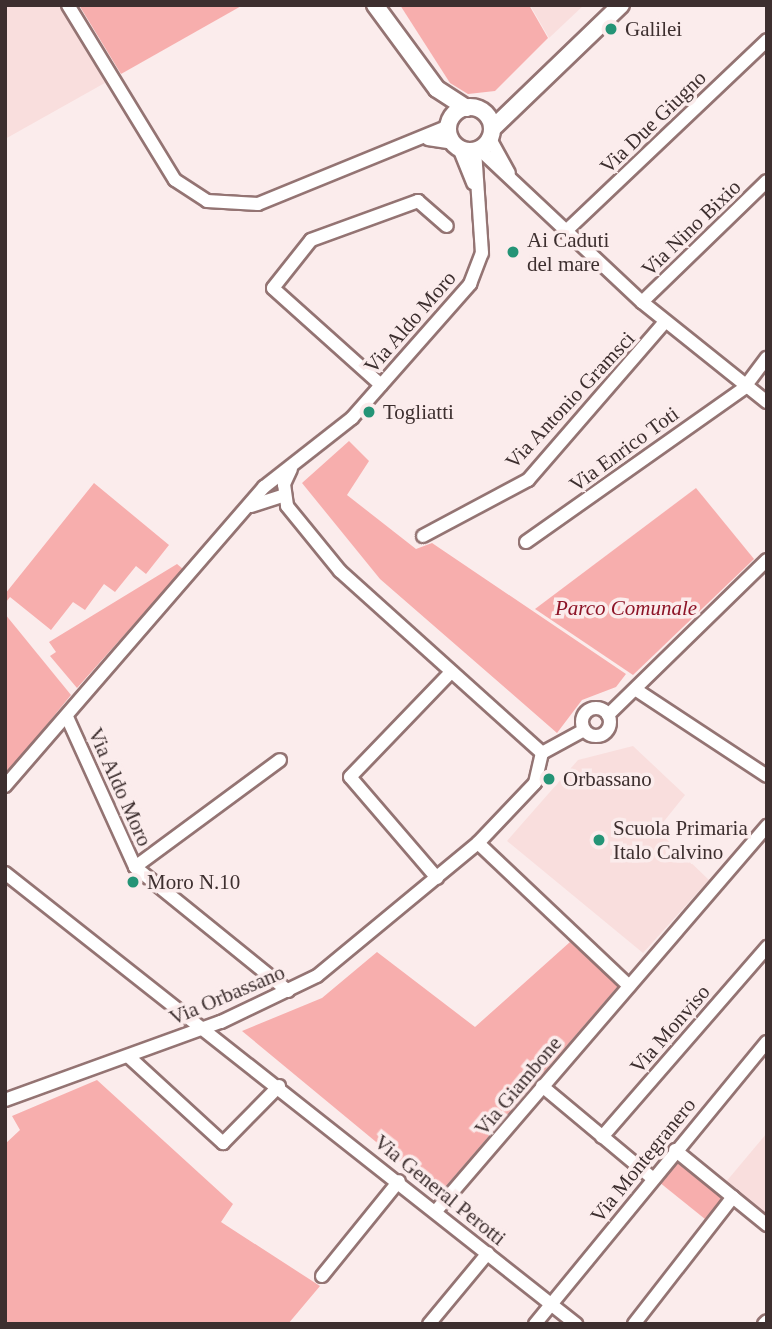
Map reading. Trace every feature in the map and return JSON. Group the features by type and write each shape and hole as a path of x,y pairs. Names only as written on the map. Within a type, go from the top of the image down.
{"street":[{"path":"68,5 175,180 207,201 258,204 428,139 474,109 515,102"},
{"path":"374,5 437,89 450,123 475,143 565,232 642,302 744,387 767,402"},
{"path":"475,143 515,102 621,5"},
{"name":"Via Due Giugno","path":"565,232 767,40"},
{"path":"437,89 474,109"},
{"path":"474,109 475,143 495,166 511,177"},
{"path":"428,139 475,143"},
{"name":"Via Aldo Moro","path":"475,143 476,189"},
{"name":"Via Aldo Moro","path":"288,991 135,867 66,717 247,509 295,464 352,418 479,271 475,143"},
{"path":"476,171 495,166"},
{"name":"Via Nino Bixio","path":"642,302 767,181"},
{"path":"382,385 273,288 312,240 406,205 418,201 447,226"},
{"name":"Via Antonio Gramsci","path":"423,536 528,480 665,322"},
{"name":"Via Enrico Toti","path":"526,542 744,387 767,358"},
{"path":"295,464 284,495 340,571 542,753 584,730 604,733 608,715 638,691 689,632 767,560"},
{"name":"Via Aldo Moro","path":"247,509 284,495"},
{"path":"437,878 350,777 451,672"},
{"path":"638,691 767,776"},
{"path":"584,730 587,711 608,715"},
{"path":"5,786 66,717"},
{"name":"Via Orbassano","path":"5,1100 206,1028 317,976 478,843 534,783 542,753"},
{"path":"135,867 280,760"},
{"name":"Via Giambone","path":"436,1211 767,826"},
{"path":"478,843 629,986"},
{"name":"Via General Perotti","path":"5,873 206,1028 576,1324"},
{"name":"Via Monviso","path":"602,1137 767,947"},
{"name":"Via Montegranero","path":"535,1324 767,1041"},
{"path":"128,1056 223,1143 279,1086"},
{"path":"542,1086 652,1178"},
{"path":"675,1150 767,1225"},
{"path":"323,1276 399,1181"},
{"path":"634,1324 733,1198"},
{"path":"429,1324 488,1253"}],"shaded area":[{"path":"5,5 77,5 119,75 5,139"},
{"path":"530,5 584,5 549,38"},
{"path":"633,746 685,795 657,830 709,880 643,953 507,841 578,760"},
{"path":"767,1133 767,1218 725,1183"}],"green space":[{"path":"79,5 243,5 121,74"},
{"path":"400,5 529,5 548,38 495,91 468,94 450,83"},
{"path":"349,441 369,461 347,495 416,549 432,543 626,674 616,687 582,700 557,733 380,579 302,483"},
{"path":"94,483 169,545 146,574 136,566 115,592 104,584 85,610 73,602 51,630 10,597 6,602 5,594"},
{"name":"Parco Comunale","path":"696,488 754,559 633,675 535,609"},
{"path":"177,564 183,569 77,688 50,656 56,652 49,642"},
{"path":"5,614 71,695 5,776"},
{"path":"570,942 618,986 439,1194 242,1031 322,998 377,952 475,1027"},
{"path":"97,1080 233,1204 221,1222 320,1286 288,1324 5,1324 5,1144 20,1130 12,1116"},
{"path":"677,1160 723,1197 705,1219 659,1182"}],"place":[{"name":"Galilei","path":"611,29"},
{"name":"Ai Caduti del mare","path":"513,252"},
{"name":"Togliatti","path":"369,412"},
{"name":"Orbassano","path":"549,779"},
{"name":"Scuola Primaria Italo Calvino","path":"599,840"},
{"name":"Moro N.10","path":"133,882"}]}
